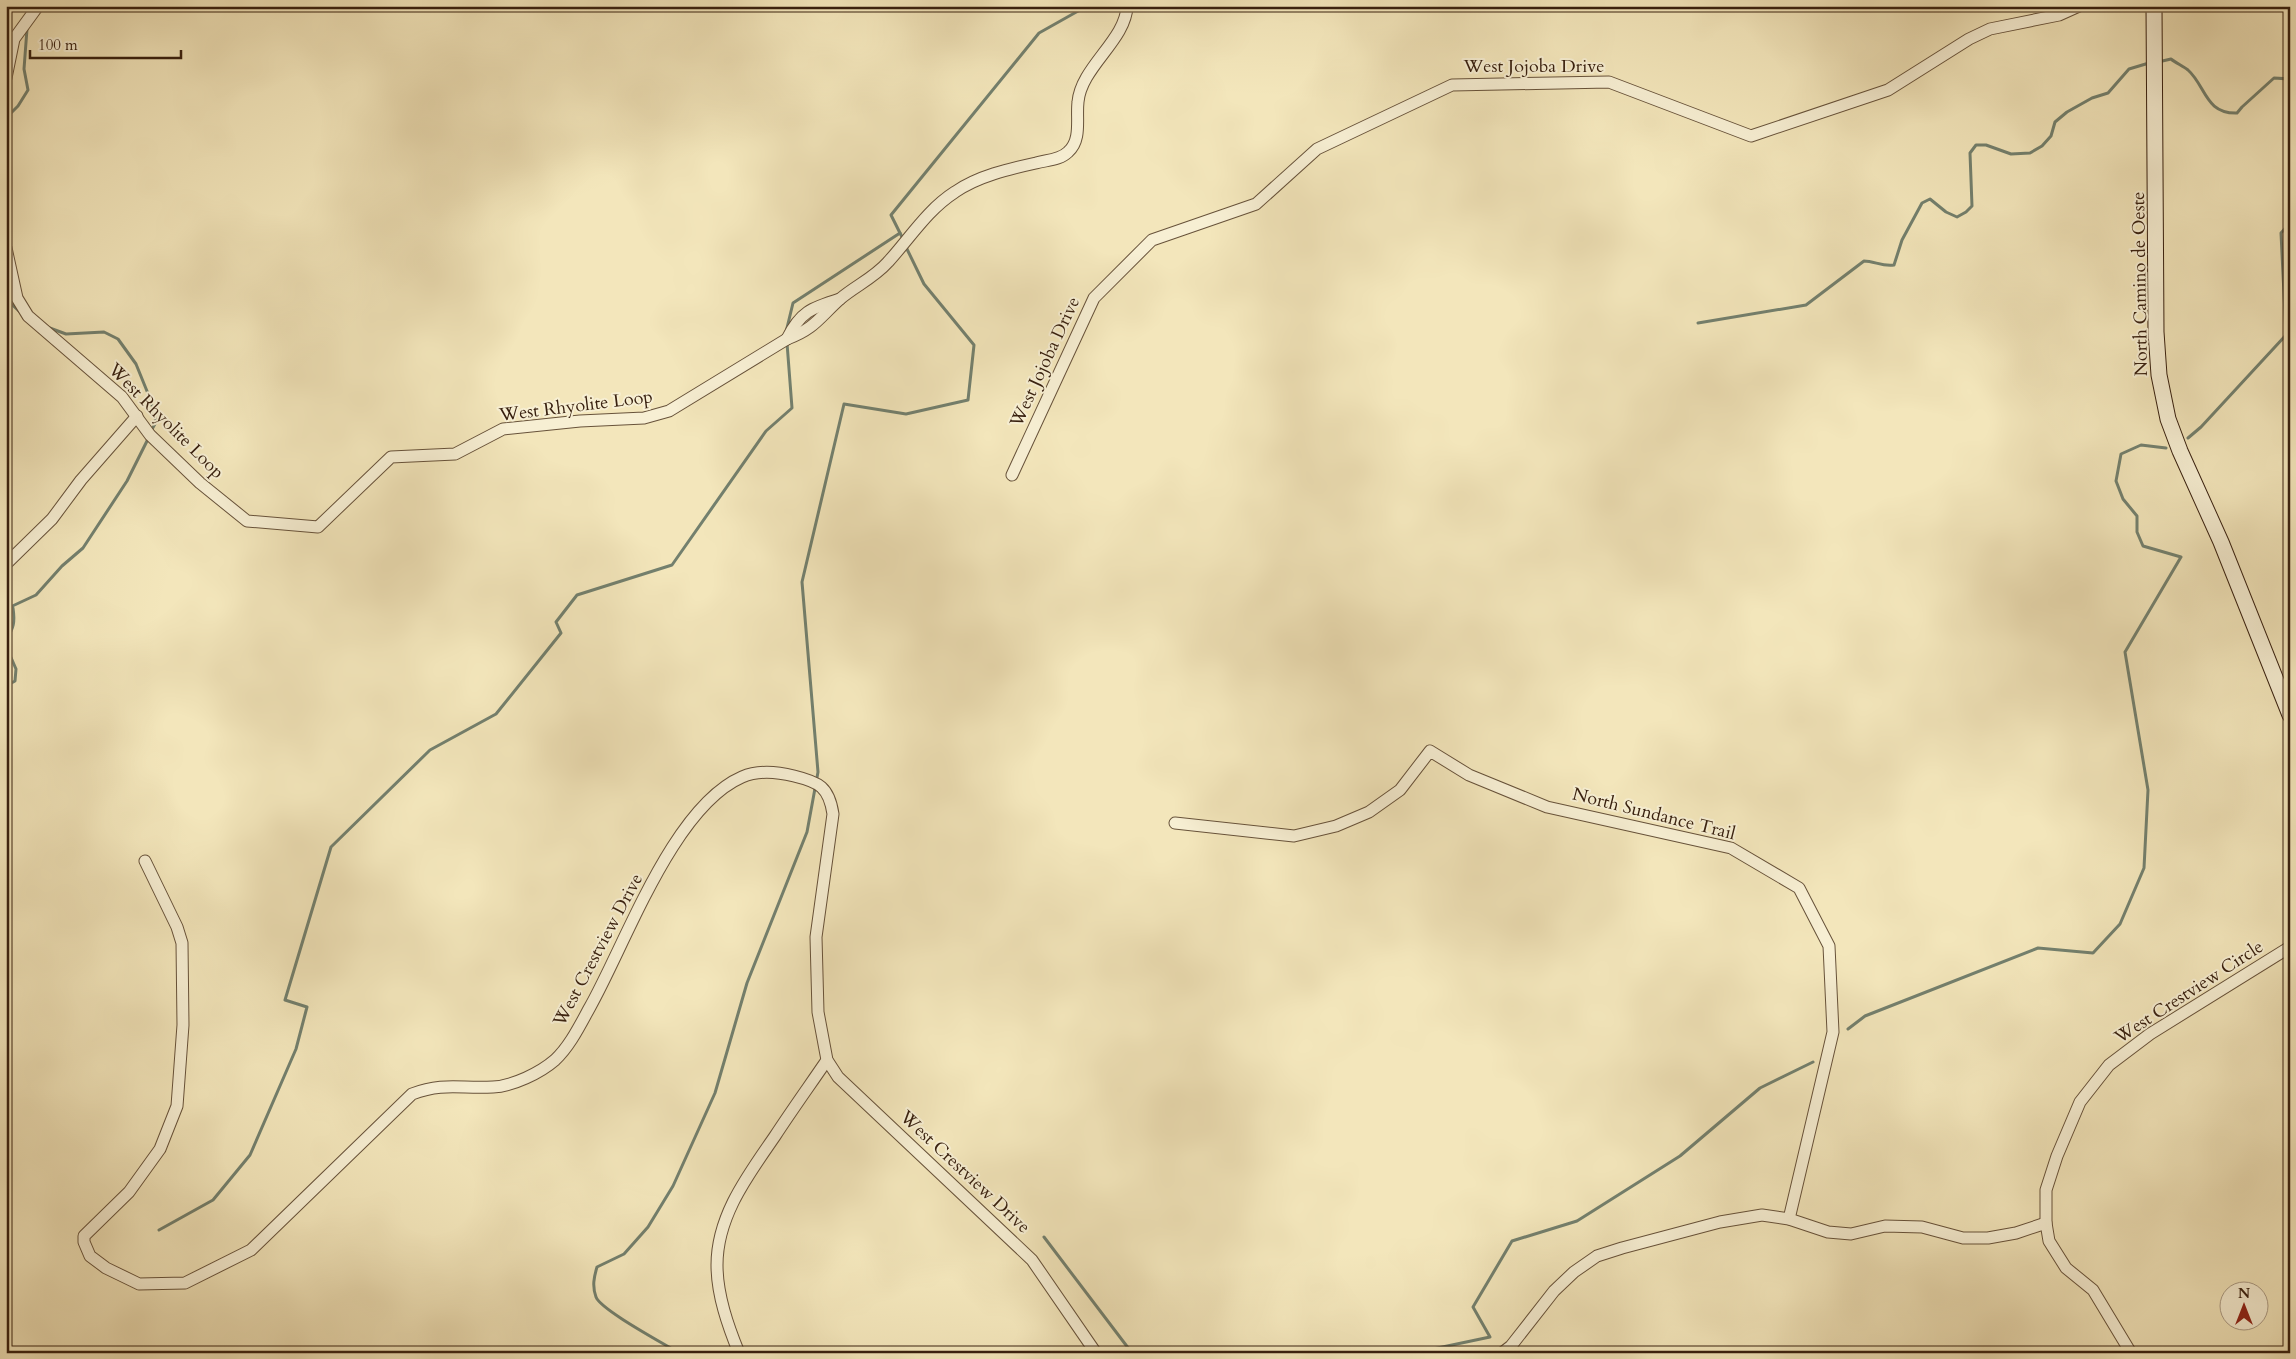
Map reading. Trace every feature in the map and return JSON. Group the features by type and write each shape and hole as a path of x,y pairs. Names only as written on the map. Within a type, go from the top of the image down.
{"street":[{"path":"6,52 38,6"},
{"name":"West Rhyolite Loop","path":"6,248 17,298 28,316 122,397 150,435 181,465 247,521 318,527 391,457 456,454 503,429 580,421 644,418 669,411 786,339 814,326 841,298 876,274 938,203 960,188 992,174 1058,158 1068,153 1077,138 1078,100 1081,87 1125,20 1127,6"},
{"name":"West Jojoba Drive","path":"1012,475 1094,298 1152,240 1256,204 1318,149 1452,84 1609,82 1751,136 1888,90 1990,29 2059,15 2079,6"},
{"name":"North Camino de Oeste","path":"2154,6 2156,332 2159,375 2168,419 2180,451 2222,542 2290,716"},
{"path":"6,78 14,39"},
{"name":"West Rhyolite Loop","path":"786,339 799,317 809,310 841,298"},
{"path":"6,564 52,519 81,480 137,416"},
{"name":"North Sundance Trail","path":"1175,823 1294,836 1336,826 1369,812 1400,790 1430,751 1469,775 1547,807 1731,848 1799,888 1829,946 1834,1032 1789,1219"},
{"name":"West Crestview Drive","path":"144,861 177,927 182,942 183,1025 177,1106 160,1149 129,1192 84,1236 84,1242 90,1256 106,1268 139,1284 185,1283 251,1250 412,1094 431,1087 494,1087 522,1079 555,1060 574,1036 650,889 680,836 720,790 742,777 758,773 781,773 810,780 825,789 830,798 833,814 816,937 818,1012 827,1060 838,1077 1032,1260 1096,1353"},
{"name":"West Crestview Circle","path":"2131,1353 2093,1290 2066,1268 2049,1241 2046,1223 2046,1190 2057,1156 2080,1102 2109,1065 2150,1034 2290,948"},
{"path":"739,1353 730,1331 718,1284 717,1264 720,1240 730,1207 742,1184 827,1060"},
{"path":"1502,1353 1511,1346 1554,1291 1574,1272 1597,1256 1684,1230 1743,1217 1762,1215 1789,1219 1828,1232 1851,1234 1885,1226 1922,1227 1963,1238 1988,1238 2016,1233 2046,1223"}],"waterway":[{"path":"903,239 891,215 1039,33 1087,6"},
{"path":"6,118 18,106 28,90 24,69 27,29"},
{"path":"2158,62 2171,59 2186,69 2194,76 2212,104 2226,112 2237,113 2274,78 2290,79"},
{"path":"1698,323 1806,305 1864,261 1894,265 1902,240 1922,203 1930,199 1946,212 1957,217 1972,206 1970,153 1976,145 1986,145 2011,154 2030,153 2042,146 2051,136 2055,122 2067,112 2092,98 2108,93 2129,69 2149,63"},
{"path":"2188,438 2201,427 2286,335 2281,233 2290,223"},
{"path":"786,332 793,303 900,233"},
{"path":"679,1353 620,1318 600,1303 595,1293 595,1274 597,1267 624,1254 648,1227 673,1186 715,1093 747,983 807,832 818,772 802,582 844,404 906,414 968,400 974,345 924,284 905,245"},
{"path":"6,299 20,312"},
{"path":"47,327 66,334 104,332 118,339 136,364 151,401 156,422 151,431"},
{"path":"159,1230 213,1200 250,1155 296,1049 307,1007 285,1000 331,847 430,750 496,714 561,633 556,622 577,595 672,565 766,431 792,408 787,343"},
{"path":"6,609 36,595 62,566 83,548 127,481 149,437"},
{"path":"1848,1029 1865,1016 2038,948 2093,953 2120,924 2144,868 2148,790 2125,652 2181,557 2143,546 2137,532 2137,516 2123,499 2116,481 2121,454 2141,445 2166,448"},
{"path":"6,640 13,625 13,608"},
{"path":"6,646 16,669 15,681 6,686"},
{"path":"1414,1353 1490,1337 1473,1307 1512,1241 1577,1221 1680,1156 1760,1088 1813,1062"},
{"path":"1044,1237 1132,1353"}]}
